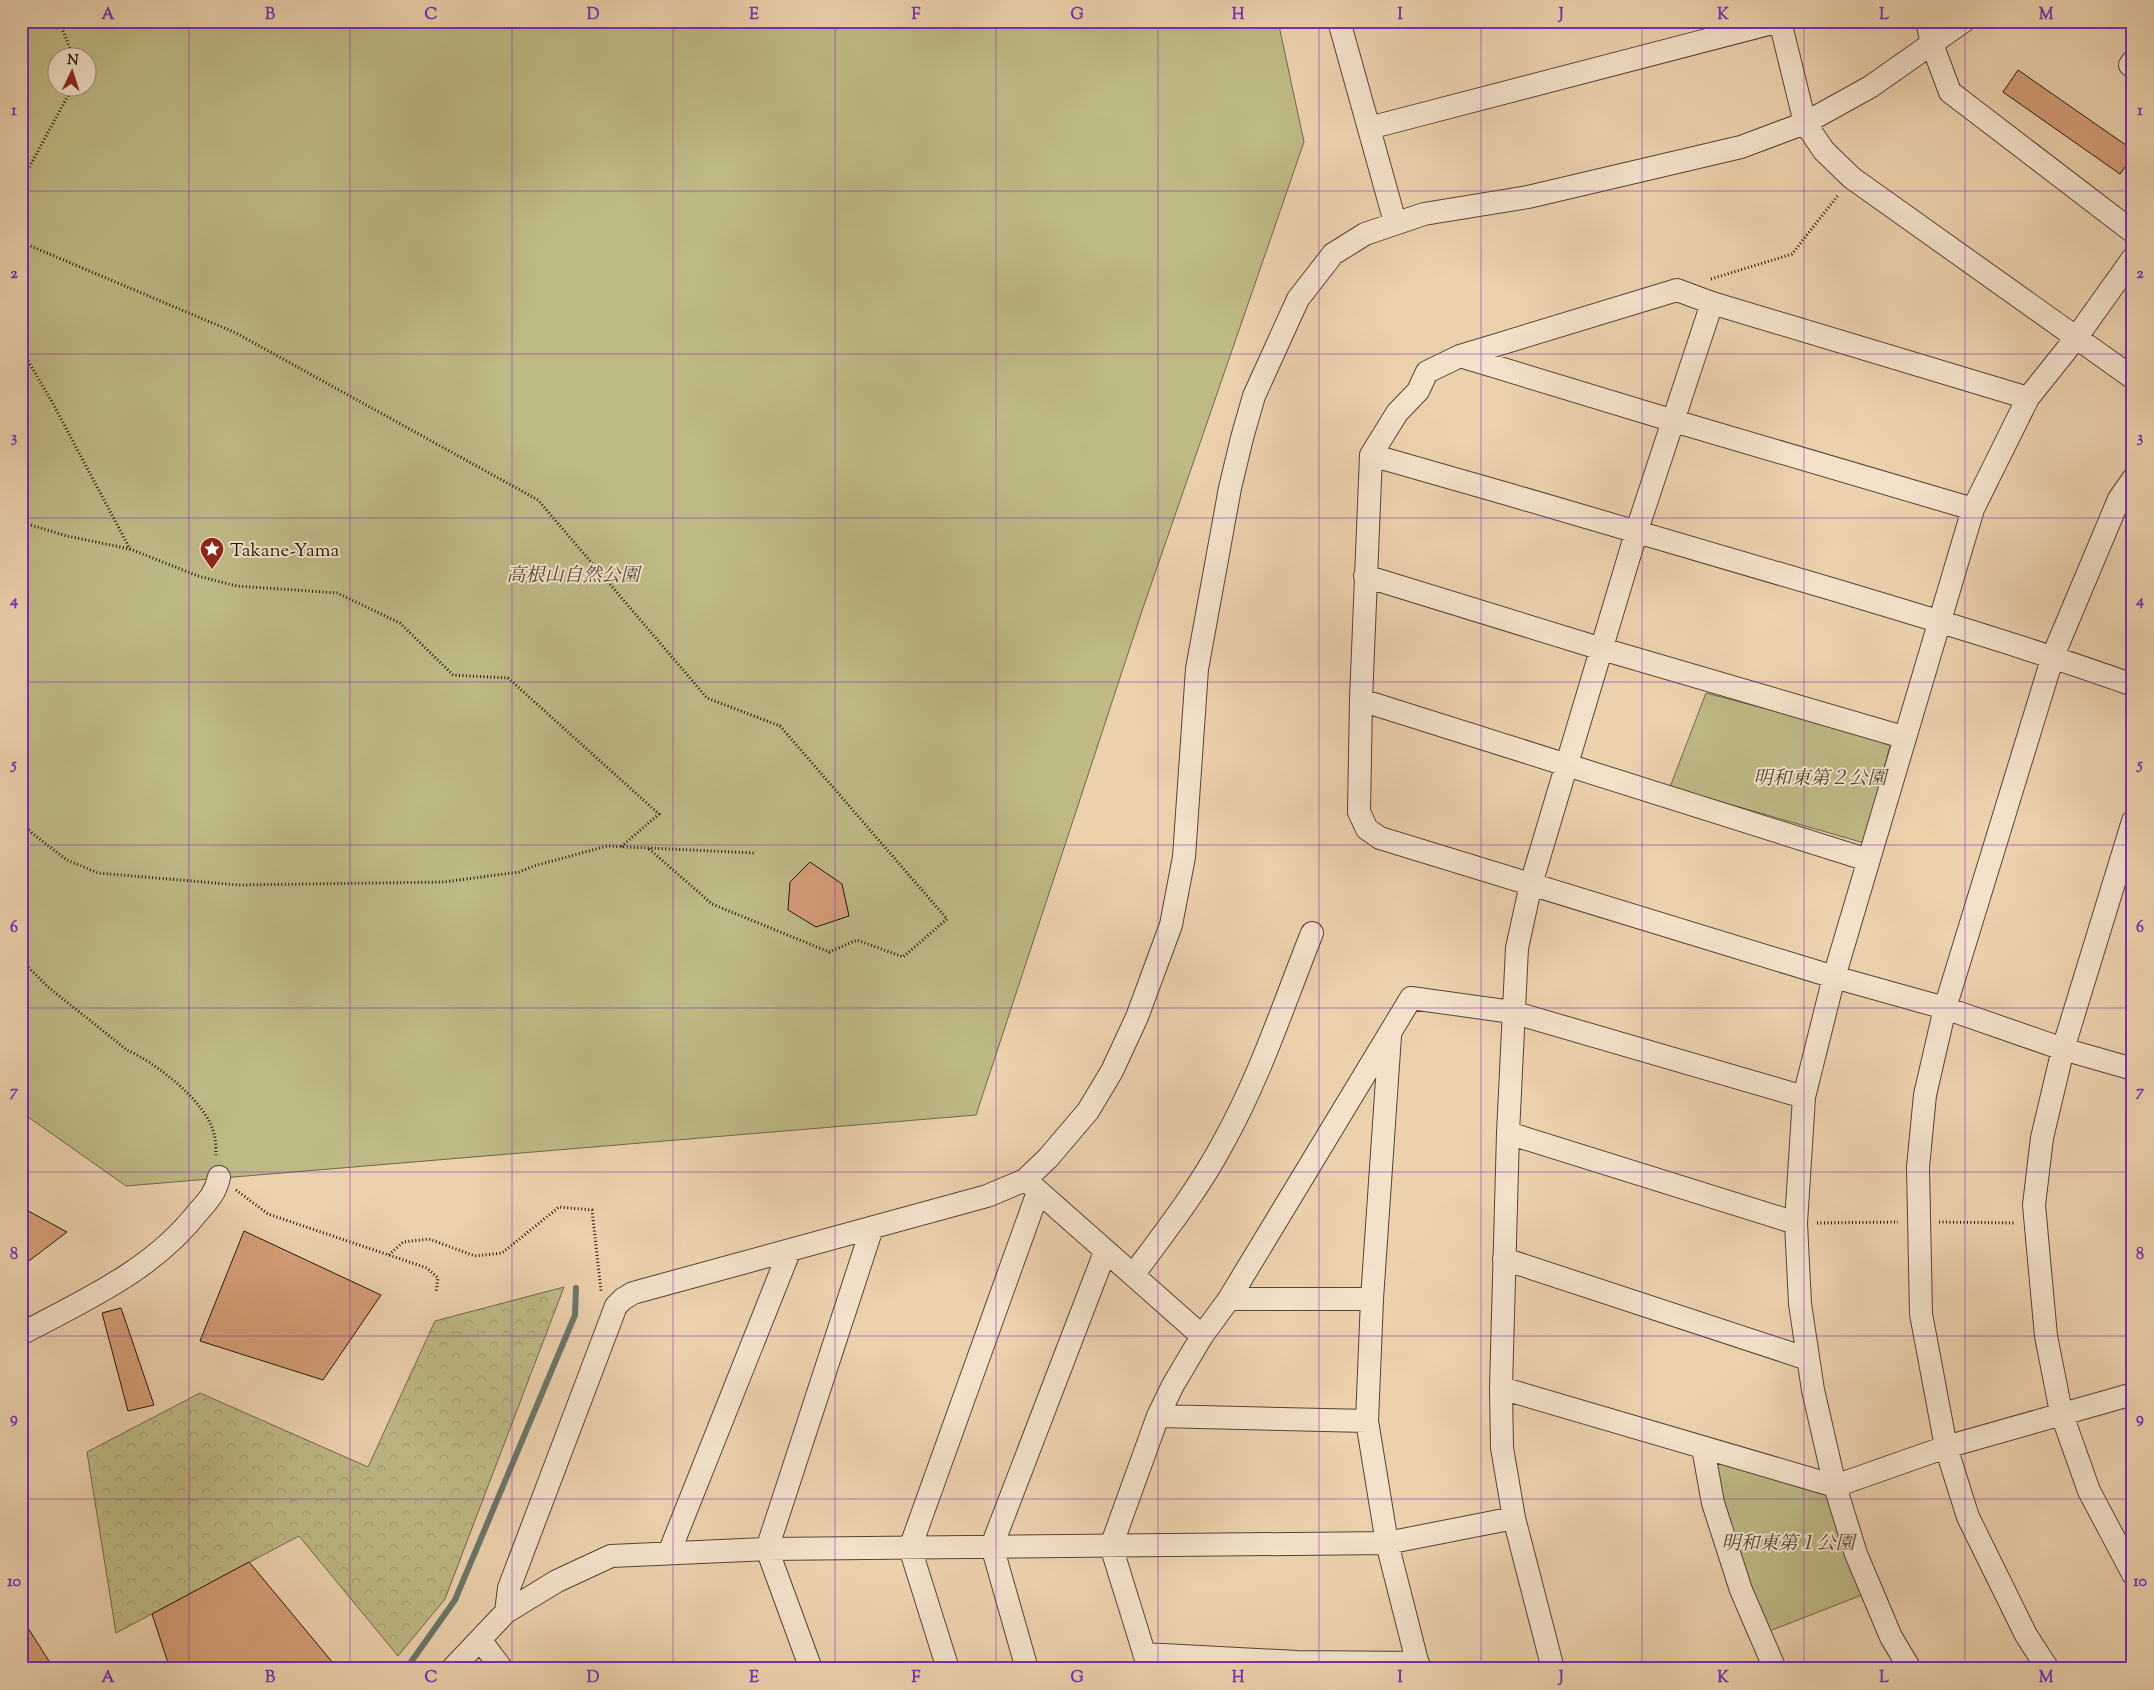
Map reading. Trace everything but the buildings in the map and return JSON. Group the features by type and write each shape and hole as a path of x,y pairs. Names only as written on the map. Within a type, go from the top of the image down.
{"street":[{"path":"1369,128 1780,21 1805,123 1824,151 1852,178 2133,378"},
{"path":"1927,21 1932,44 1950,92 2133,232"},
{"path":"948,1669 910,1548 1032,1186 1048,1158 1088,1111 1112,1071 1138,1017 1171,925 1184,857 1197,669 1230,488 1254,396 1298,299 1333,254 1365,234 1395,222 1424,214 1528,197 1741,147 1805,123 1870,87 1964,21"},
{"path":"1343,22 1369,128 1395,222"},
{"path":"2133,61 2130,65 2133,67"},
{"path":"1910,1669 1891,1637 1856,1554 1834,1486 1812,1390 1800,1304 1796,1223 1804,1097 1834,977 1903,737 1940,622 1973,509 2028,398 2076,338 2133,258"},
{"path":"2028,398 1712,303 1677,290 1460,356 1427,372 1418,391 1396,413 1371,455 1365,576 1359,812 1367,829 1380,838 1834,977 1945,1008 2063,1049 2133,1069"},
{"path":"1553,1669 1514,1518 1502,1448 1501,1388 1504,1259 1512,1012 1517,948 1530,884 1637,530 1712,303"},
{"path":"1460,356 1973,509"},
{"path":"1371,455 1637,530 2053,656 2133,684"},
{"path":"2048,1669 2026,1635 1968,1516 1946,1447 1922,1314 1918,1176 1926,1095 1945,1008 2053,656 2119,499 2133,479"},
{"path":"1365,576 1602,650 1903,737"},
{"path":"1361,700 1868,860"},
{"path":"2133,821 2063,1049 2042,1138 2034,1205 2046,1336 2061,1412 2089,1491 2133,1574"},
{"path":"1133,1274 1182,1209 1223,1143 1245,1099 1312,933"},
{"path":"1390,1032 1372,1299 1367,1421 1388,1543 1419,1666 1298,1666 1146,1661 1111,1546 1158,1416 1173,1385 1202,1336 1229,1299 1390,1032 1411,998 1512,1012 1804,1097"},
{"path":"1508,1133 1796,1223"},
{"path":"21,1334 109,1287 140,1268 182,1233 216,1190 219,1177"},
{"path":"506,1612 509,1588 616,1306 623,1299 633,1293 988,1196 1032,1186"},
{"path":"1032,1186 1202,1336"},
{"path":"811,1669 767,1549 872,1228"},
{"path":"669,1553 788,1252"},
{"path":"1027,1669 992,1546 1105,1252"},
{"path":"1504,1259 1808,1359"},
{"path":"1229,1299 1372,1299"},
{"path":"1501,1388 1834,1486 1946,1447 2061,1412 2133,1394"},
{"path":"1158,1416 1367,1421"},
{"path":"1703,1448 1713,1503 1741,1590 1775,1669"},
{"path":"452,1669 481,1641 506,1612 557,1581 611,1556 767,1549 1388,1543 1514,1518"},
{"path":"481,1641 502,1669"}],"path":[{"path":"60,21 70,48"},
{"path":"21,178 25,175 67,98"},
{"path":"1677,290 1792,254 1852,178"},
{"path":"21,242 236,333 538,500 707,698 780,726 947,918 903,957 857,940 829,952 712,904 648,848"},
{"path":"21,349 51,400 130,549"},
{"path":"21,522 67,536 130,549 198,576 238,586 337,593 400,623 453,675 508,678 659,814 621,847"},
{"path":"21,823 32,834 67,860 98,873 239,885 444,882 519,872 534,866 608,846 755,853"},
{"path":"21,960 48,987 127,1050 142,1056 183,1088 206,1118 214,1133 219,1177 268,1214 427,1268 438,1278 436,1293"},
{"path":"388,1255 403,1242 428,1239 476,1256 502,1253 558,1208 592,1210 602,1297 616,1306"}],"green space":[{"name":"高根山自然公園","path":"21,21 1278,21 1304,142 1143,608 976,1115 126,1186 21,1112"},
{"name":"明和東第２公園","path":"1706,693 1891,742 1864,843 1670,787"},
{"path":"564,1287 445,1599 398,1656 299,1536 116,1633 87,1452 200,1393 368,1467 435,1321"},
{"name":"明和東第１公園","path":"1713,1462 1829,1496 1862,1595 1767,1632 1729,1536"}],"waterway":[{"path":"406,1669 455,1600 575,1315 576,1288"}],"place":[{"name":"Takane-Yama","path":"212,570"}]}
